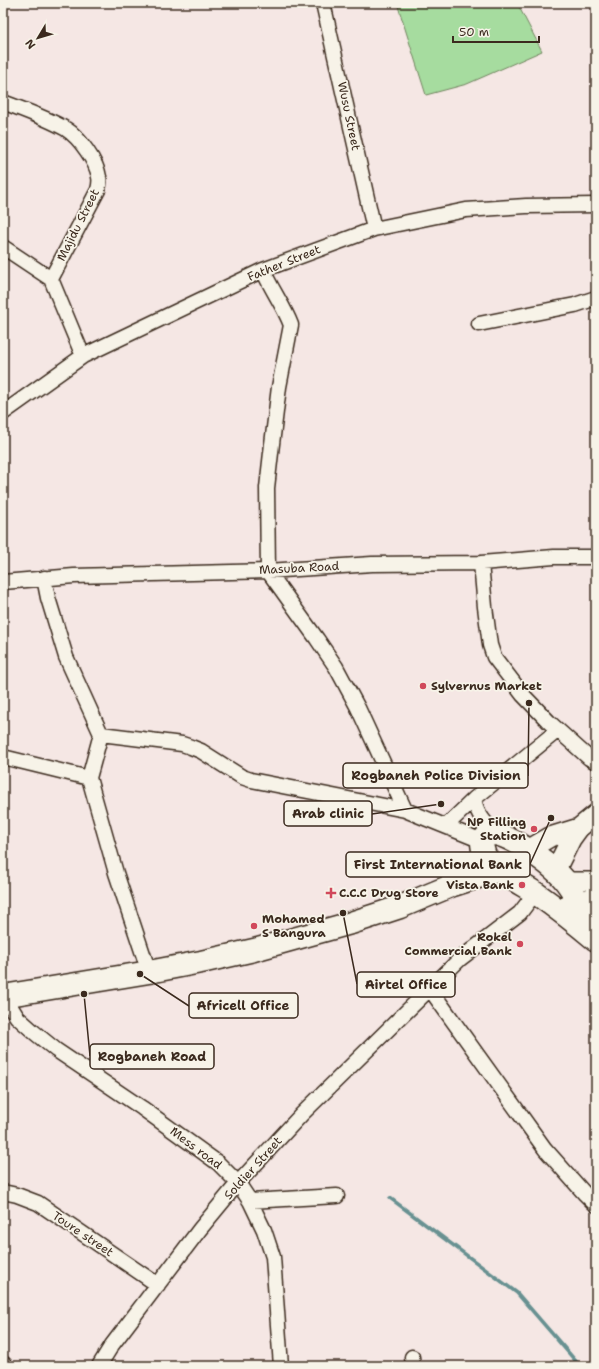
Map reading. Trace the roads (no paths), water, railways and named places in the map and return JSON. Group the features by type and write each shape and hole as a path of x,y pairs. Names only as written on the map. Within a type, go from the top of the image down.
{"main road":[{"path":"560,876 567,844 579,828 596,814"},
{"path":"528,850 550,837 579,828"},
{"path":"453,885 487,842 511,840 528,850 587,899 596,937"},
{"path":"487,842 487,858 500,870 555,907 596,940"},
{"path":"4,996 149,972 254,950 351,923 400,907 453,885 500,870"}],"street":[{"name":"Wusu Street","path":"323,3 374,229"},
{"name":"Majidu Street","path":"3,102 67,130 78,140 89,155 100,178 98,190 51,279"},
{"name":"Father Street","path":"3,413 83,356 263,270 374,229 466,210 526,206 596,205"},
{"path":"3,247 51,279 83,356"},
{"path":"263,270 291,325 280,387 267,488 268,571 336,668 358,708 405,810"},
{"path":"479,324 575,305 596,298"},
{"name":"Masuba Road","path":"3,582 74,576 268,571 372,564 481,562 554,557 596,557"},
{"path":"481,562 485,607 492,652 523,694 558,730 589,758 596,762"},
{"path":"44,578 48,598 66,657 101,734 88,778 116,873 149,972"},
{"path":"446,826 474,799 558,730"},
{"path":"101,734 182,744 201,751 242,777 251,780 405,810 487,842 488,826 477,812 474,799"},
{"path":"3,756 88,778"},
{"path":"560,876 596,881"},
{"name":"Soldier Street","path":"99,1366 112,1345 200,1229 238,1183 302,1114 460,959 520,913 535,893"},
{"path":"555,907 587,899"},
{"name":"Soldier Street","path":"520,913 555,907"},
{"path":"430,990 545,1149 596,1205"},
{"name":"Mess road","path":"4,996 17,1017 56,1050 142,1108 218,1163 238,1183 250,1201 264,1230 273,1257 281,1366"},
{"name":"Toure street","path":"3,1192 17,1195 38,1203 158,1285"},
{"path":"250,1201 337,1196"},
{"path":"3,1363 6,1366"}],"waterway":[{"path":"390,1198 517,1293 580,1366"}],"place":[{"name":"Sylvernus Market","path":"423,686"},
{"name":"Rogbaneh Police Division","path":"529,703"},
{"name":"Arab clinic","path":"441,804"},
{"name":"First International Bank","path":"551,818"},
{"name":"NP Filling Station","path":"534,829"},
{"name":"Vista Bank","path":"522,885"},
{"name":"C.C.C Drug Store","path":"331,893"},
{"name":"Airtel Office","path":"343,913"},
{"name":"Mohamed S Bangura","path":"254,926"},
{"name":"Rokel Commercial Bank","path":"520,944"},
{"name":"Africell Office","path":"140,974"},
{"name":"Rogbaneh Road","path":"84,994"}]}
